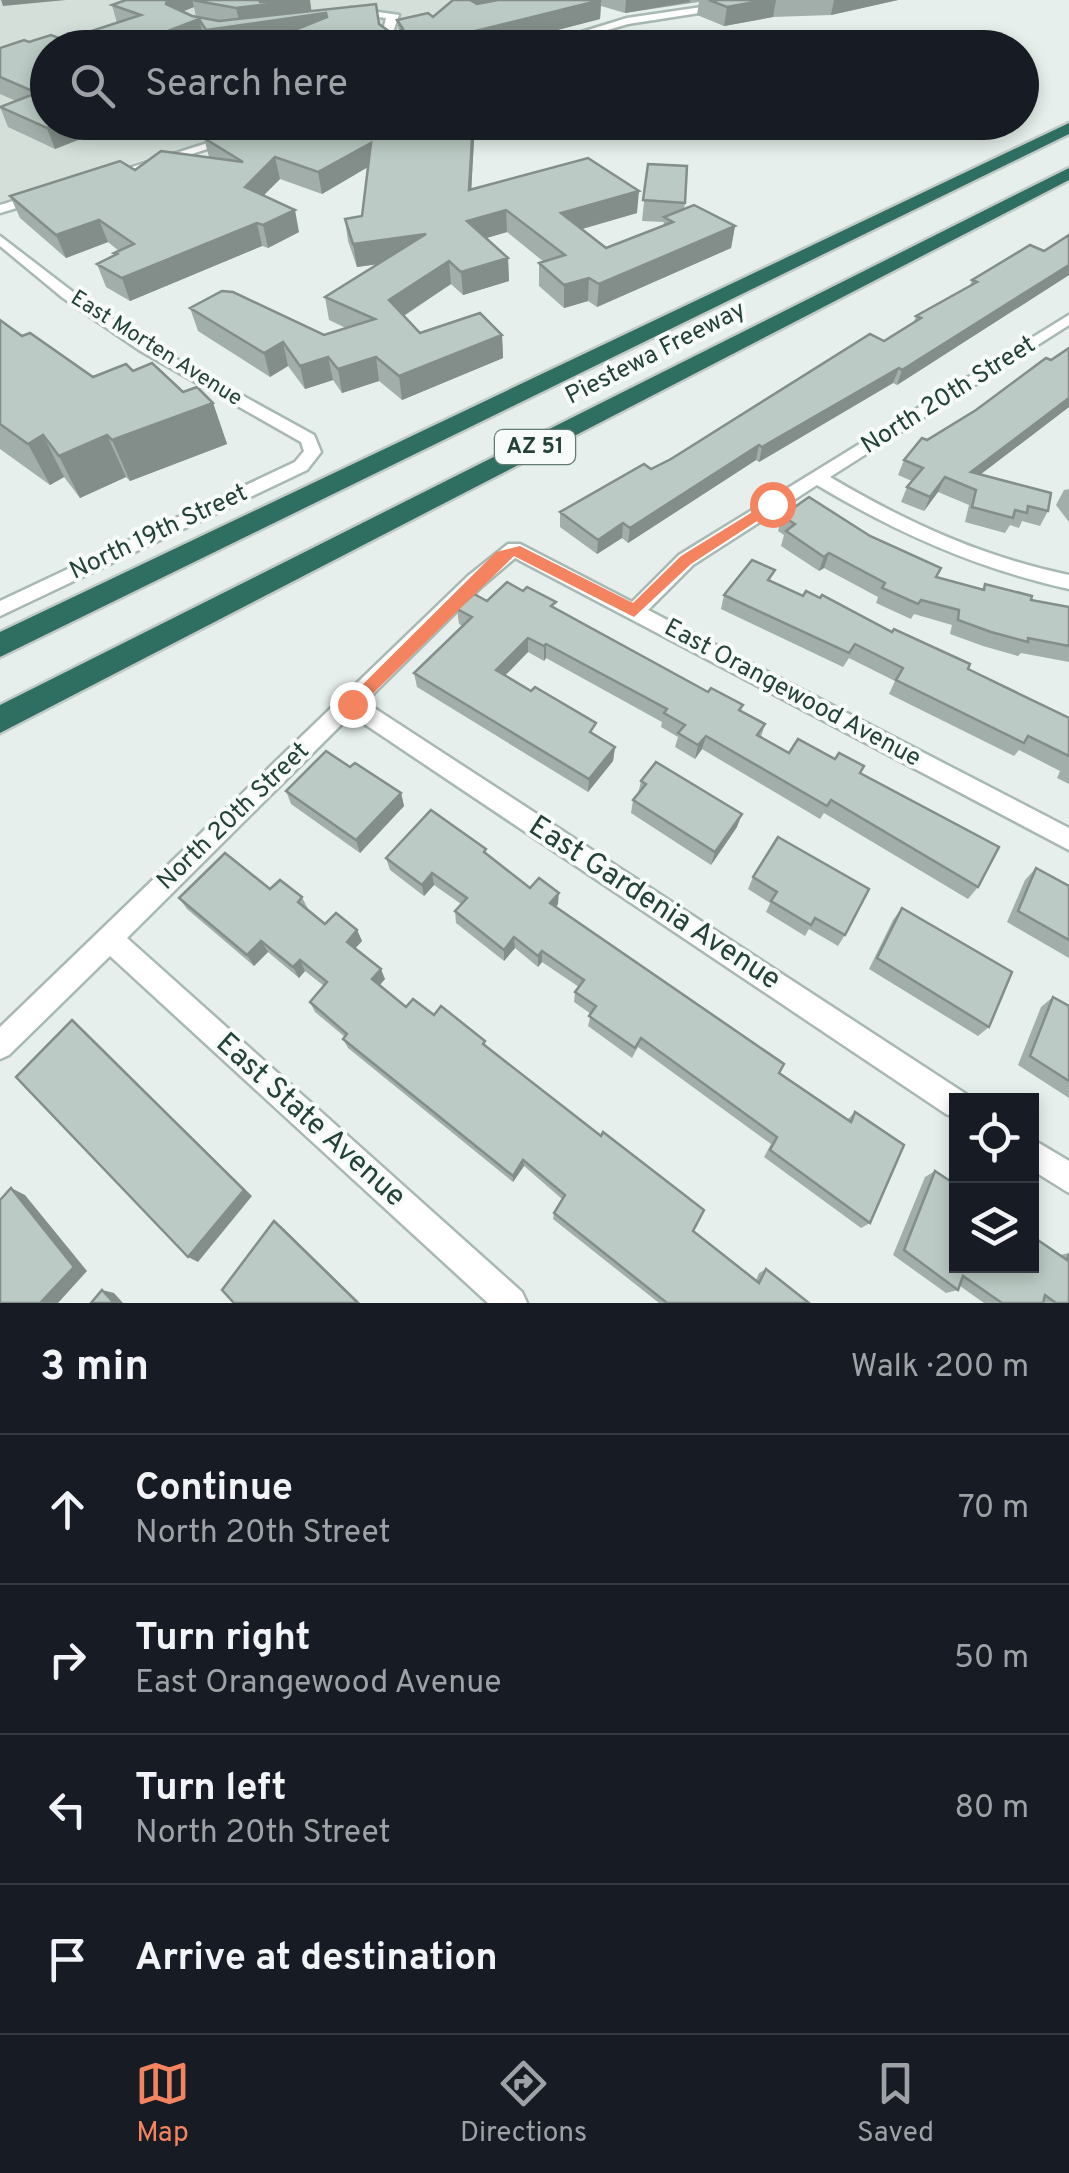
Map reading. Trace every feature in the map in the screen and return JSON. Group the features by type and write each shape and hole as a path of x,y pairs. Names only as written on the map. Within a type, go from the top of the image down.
{"highway":[{"name":"Piestewa Freeway","path":"0,645 1069,128"},
{"name":"Piestewa Freeway","path":"0,720 1069,172"}],"street":[{"path":"596,30 627,21 741,5"},
{"path":"334,14 366,11 396,17 388,30"},
{"path":"605,14 627,21"},
{"path":"88,182 227,140"},
{"path":"0,209 55,192"},
{"name":"East Morten Avenue","path":"0,240 68,295 144,347 308,439 313,452"},
{"name":"North 20th Street","path":"634,611 686,560 1069,319"},
{"name":"North 19th Street","path":"0,609 301,466 313,452"},
{"path":"818,478 897,526 963,555 1069,582"},
{"name":"North 20th Street","path":"0,1046 501,556 514,550"},
{"name":"East Orangewood Avenue","path":"514,550 1069,840"},
{"name":"East Gardenia Avenue","path":"352,704 949,1099"},
{"name":"East State Avenue","path":"109,938 511,1303"},
{"path":"1039,1158 1069,1178"}],"shaded area":[{"path":"0,0 534,0 486,30 30,30 30,140 211,140 0,203"}],"building":[{"path":"126,0 167,0 166,4 192,16 219,21 376,4 379,24 387,30 295,30 327,17 326,13 206,30 199,19 170,30 95,30 141,15 112,5"},
{"path":"192,0 263,0 259,2 302,0 236,8"},
{"path":"453,0 477,4 498,0 601,0 479,30 402,30 397,20 428,13 433,17"},
{"path":"709,0 765,0 727,7"},
{"path":"29,42 30,90 0,77 0,48"},
{"path":"30,96 30,120 0,107"},
{"path":"207,140 472,140 469,190 588,158 639,191 561,213 606,248 673,222 664,217 694,205 735,226 599,284 589,278 564,285 539,263 565,255 506,210 467,221 508,258 461,272 449,261 389,300 420,333 480,313 502,335 399,376 376,357 338,369 328,357 300,366 283,342 264,353 190,308 222,291 233,292 324,335 375,319 325,297 426,234 353,244 345,219 362,216 371,143 318,172 275,157 245,187 295,210 122,278 97,264 134,244 99,220 56,235 10,196 120,161 135,170 161,151 243,162"},
{"path":"648,164 687,166 685,203 643,200"},
{"path":"1069,235 1069,265 902,370 899,368 762,447 759,445 630,528 623,523 598,540 560,512 644,464 651,469 671,459 870,334 884,341 921,318 916,316 977,282 972,280 1030,245 1044,251"},
{"path":"0,320 22,336 30,333 93,377 126,364 133,371 152,363 183,392 197,387 213,403 112,440 107,435 59,456 43,435 28,444 0,424"},
{"path":"1069,348 1069,398 971,472 1051,493 1048,511 1028,506 1027,513 1015,510 1013,518 972,507 976,490 945,477 930,497 907,487 923,468 904,460 922,438 927,440 976,410 1046,358 1051,360"},
{"path":"809,497 870,536 941,568 936,577 984,590 985,584 1032,596 1031,600 1069,607 1069,646 1028,638 1028,642 991,632 958,620 959,610 921,600 918,604 882,588 885,583 829,553 824,557 786,531 795,524 782,516"},
{"path":"752,560 775,570 768,580 803,596 806,591 820,598 822,595 892,632 894,629 970,664 968,669 1069,718 1069,756 1028,736 1024,743 896,680 903,668 855,644 849,653 724,595"},
{"path":"507,582 556,602 551,606 708,692 711,688 743,705 739,710 765,724 757,735 789,753 798,739 835,759 839,753 864,766 860,773 999,847 978,887 831,800 827,806 706,736 698,745 678,733 685,725 664,713 667,709 546,644 528,638 496,670 531,691 535,687 596,723 590,732 615,747 589,779 414,673 472,617 457,609 474,594 487,601"},
{"path":"326,751 350,767 355,763 401,793 356,840 286,791"},
{"path":"656,762 742,814 715,852 633,800"},
{"path":"431,810 486,849 484,852 530,888 539,878 559,893 550,903 784,1064 779,1073 851,1122 855,1112 904,1145 870,1223 770,1150 777,1137 641,1038 635,1048 589,1016 596,1006 575,992 584,980 542,951 538,956 514,937 504,950 455,911 467,898 432,873 422,885 386,858"},
{"path":"778,837 869,889 845,935 815,918 811,925 771,901 777,892 753,877"},
{"path":"225,853 270,889 280,880 302,897 298,902 325,924 336,913 357,930 347,942 381,969 372,979 406,1007 413,999 434,1015 441,1006 485,1041 483,1044 601,1136 603,1132 704,1210 693,1231 759,1283 766,1269 809,1303 667,1303 554,1213 565,1195 523,1160 513,1176 343,1039 347,1034 310,1002 327,982 300,960 293,967 261,941 247,955 179,898"},
{"path":"1036,868 1069,886 1069,940 1018,911"},
{"path":"902,908 1012,972 989,1027 877,958"},
{"path":"1053,997 1069,1006 1069,1081 1030,1056"},
{"path":"72,1020 244,1190 188,1257 16,1077"},
{"path":"935,1171 949,1180 949,1273 1039,1273 1039,1241 1067,1260 1069,1254 1069,1303 1056,1303 1045,1295 1043,1303 1002,1303 963,1276 958,1290 904,1250"},
{"path":"11,1188 74,1267 40,1303 0,1303 0,1200"},
{"path":"274,1221 358,1303 234,1303 222,1290"},
{"path":"102,1290 114,1303 91,1303"}],"route":[{"path":"352,704 501,556 514,550 532,557 634,611 686,560 772,504"}]}
